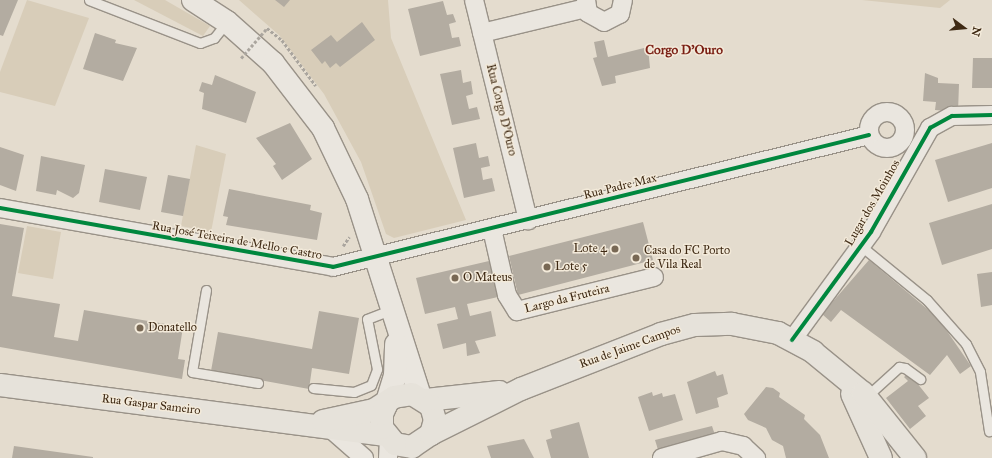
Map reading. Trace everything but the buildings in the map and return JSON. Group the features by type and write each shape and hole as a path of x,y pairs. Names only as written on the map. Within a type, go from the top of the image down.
{"main road":[{"path":"193,0 227,22 273,63 323,128 349,179 393,318 423,398 434,413 429,437"},
{"path":"387,444 381,421 396,368 393,318"},
{"name":"Rua de Jaime Campos","path":"521,389 661,334 695,325 744,325 792,340 813,352 845,381 866,397 915,458"},
{"path":"845,381 881,458"},
{"name":"Rua Gaspar Sameiro","path":"0,385 302,424"},
{"path":"302,424 360,414 386,405 403,394 423,398 521,389"},
{"path":"302,424 331,429 387,444 412,447 521,389"}],"street":[{"name":"Rua Corgo D'Ouro","path":"474,0 528,220"},
{"path":"482,33 586,4 598,21 610,21 620,14 623,0"},
{"name":"Lugar dos Moinhos","path":"792,340 861,246 930,128 952,116 992,115"},
{"name":"Rua Padre Max","path":"375,258 869,135"},
{"name":"Rua José Teixeira de Mello e Castro","path":"0,208 325,267 375,258"},
{"name":"Largo da Fruteira","path":"492,230 507,295 517,311 654,277"},
{"path":"331,429 364,458"},
{"path":"404,458 429,437"},
{"path":"662,458 722,441 743,446 756,458"}],"lane":[{"path":"89,0 200,43 214,38 227,22"},
{"path":"861,246 927,300 966,344 980,372 989,430"},
{"path":"206,290 192,372 258,383"},
{"path":"313,388 354,392 371,385 377,369 366,319 393,318"},
{"path":"866,397 899,367 905,368 920,379"}],"path":[{"path":"241,58 267,28 282,40"}],"shaded area":[{"path":"27,0 89,18 55,106 0,92 0,72"},
{"path":"134,0 165,0 210,26 203,36"},
{"path":"239,0 388,0 391,38 466,220 394,238 386,234 361,162 324,94 279,35"},
{"path":"862,0 950,0 940,8"},
{"path":"196,145 226,154 211,232 181,226"},
{"path":"27,226 61,232 53,279 18,273"}],"cycle path":[{"path":"792,340 871,232 930,128 952,116 992,115"},
{"path":"0,208 333,267 869,135"}],"place":[{"name":"Lote 4","path":"615,249"},
{"name":"Casa do FC Porto de Vila Real","path":"636,258"},
{"name":"Lote 5","path":"547,267"},
{"name":"O Mateus","path":"455,278"},
{"name":"Donatello","path":"140,328"}],"district":[{"name":"Corgo D'Ouro","path":"684,50"}]}
